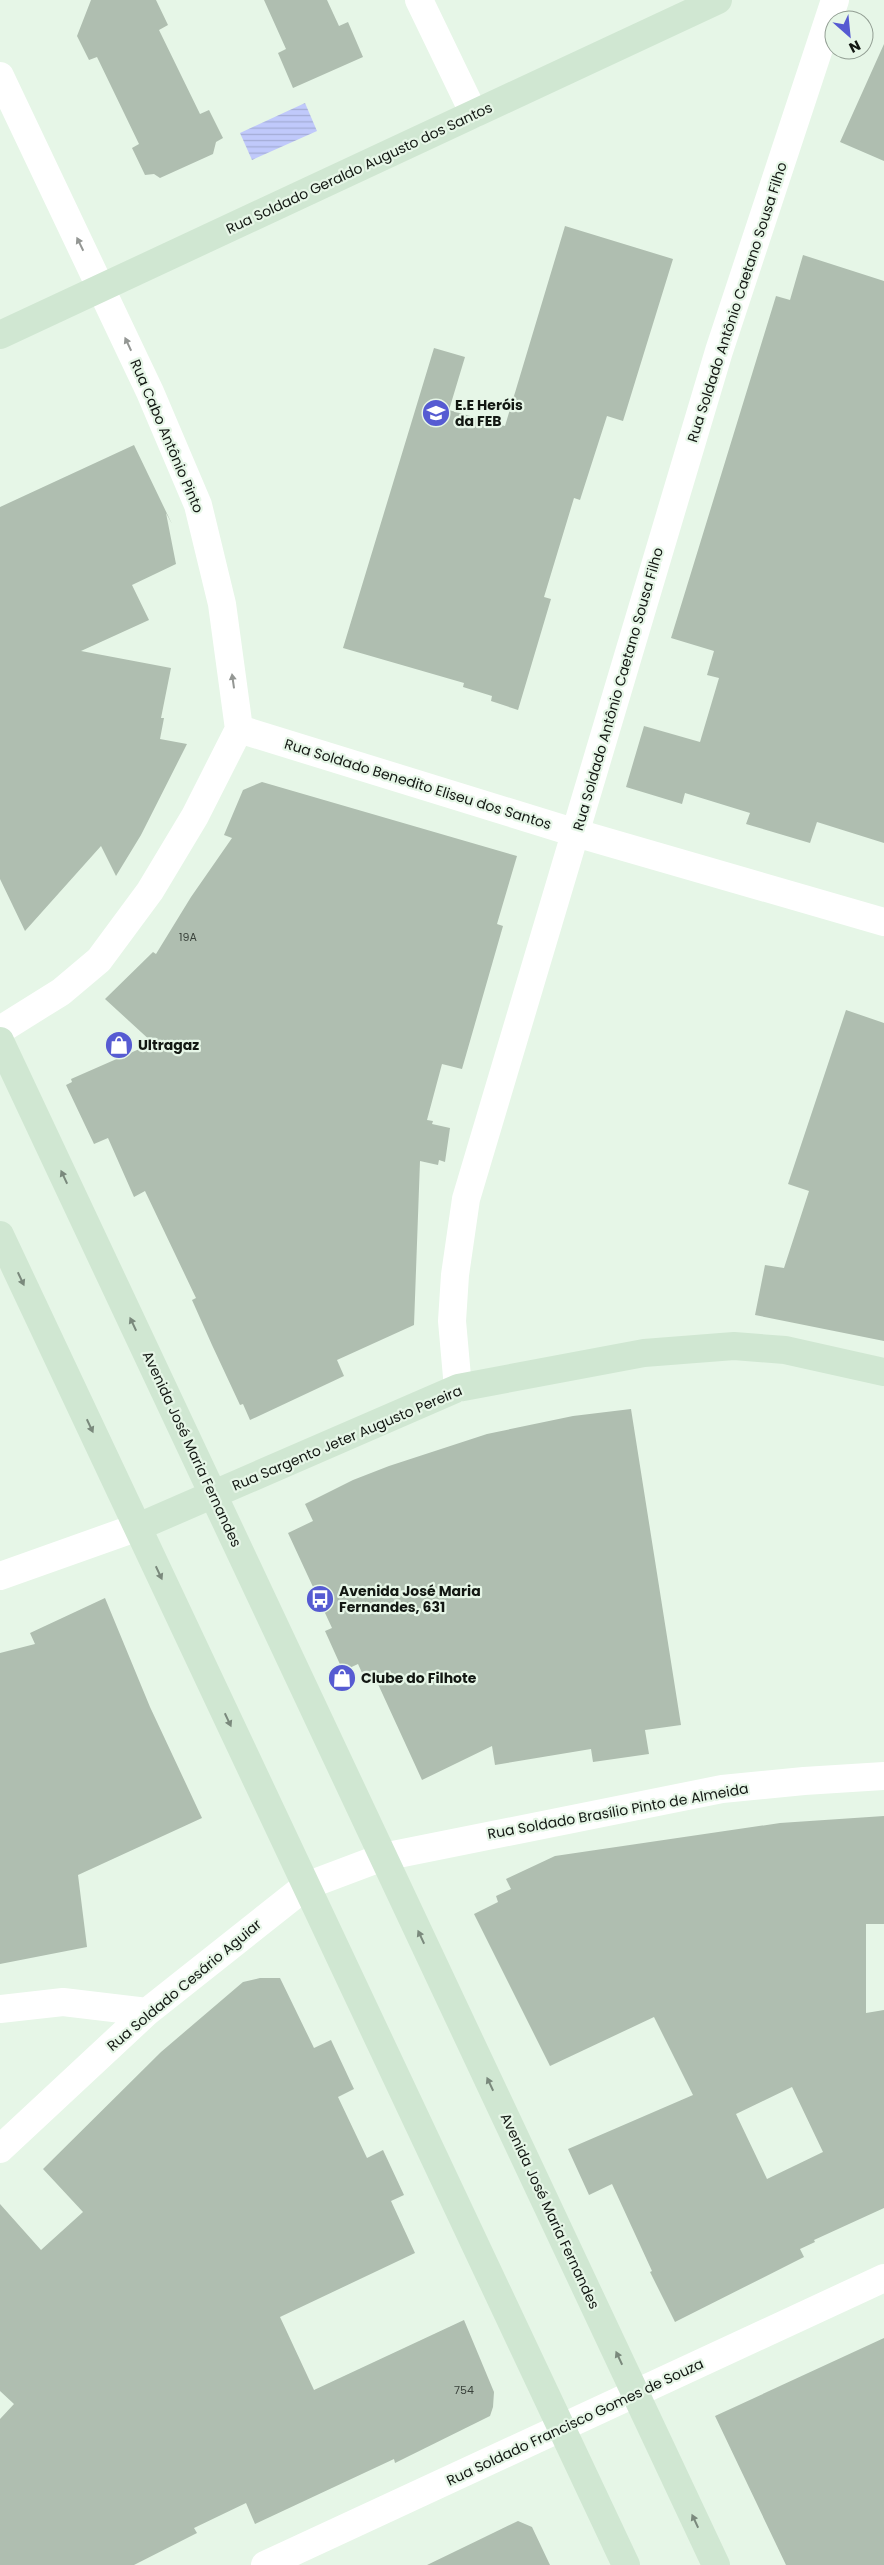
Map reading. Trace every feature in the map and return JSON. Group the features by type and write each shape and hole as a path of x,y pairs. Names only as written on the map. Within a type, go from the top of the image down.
{"main road":[{"name":"Rua Soldado Geraldo Augusto dos Santos","path":"0,335 718,0"},
{"name":"Avenida José Maria Fernandes","path":"0,1041 716,2565"},
{"path":"0,1235 626,2565"},
{"name":"Rua Sargento Jeter Augusto Pereira","path":"138,1527 458,1388 644,1354 734,1346 785,1350 884,1372"}],"street":[{"path":"419,0 474,114"},
{"name":"Rua Soldado Antônio Caetano Sousa Filho","path":"458,1388 452,1321 455,1274 466,1199 719,350 835,0"},
{"name":"Rua Cabo Antônio Pinto","path":"0,76 101,288 198,505 222,604 240,729"},
{"path":"0,1030 61,992 99,960 150,891 195,816 240,729"},
{"name":"Rua Soldado Benedito Eliseu dos Santos","path":"240,729 576,832 884,922"},
{"name":"Rua Sargento Jeter Augusto Pereira","path":"0,1576 138,1527"},
{"name":"Rua Soldado Brasílio Pinto de Almeida","path":"383,1856 722,1790 804,1781 884,1776"},
{"path":"306,1886 383,1856"},
{"name":"Rua Soldado Cesário Aguiar","path":"0,2149 148,2012 306,1886"},
{"path":"0,2009 63,2002 148,2012"},
{"name":"Rua Soldado Francisco Gomes de Souza","path":"265,2565 884,2278"}],"water":[{"path":"305,103 317,131 252,160 240,133"}],"building":[{"path":"91,0 156,0 168,25 159,30 200,114 209,110 223,138 216,142 213,154 160,178 154,174 145,175 132,148 139,144 97,57 89,60 77,36"},
{"path":"264,0 327,0 339,26 348,22 363,57 293,88 278,53 286,49"},
{"path":"884,44 884,161 840,142"},
{"path":"565,226 673,259 623,421 607,416 580,500 574,498 544,597 551,599 518,710 491,701 492,696 463,687 464,683 343,648 434,348 465,357 449,410 505,426"},
{"path":"803,255 884,281 884,843 817,822 810,843 746,824 750,813 685,793 682,804 626,787 644,726 700,742 719,678 707,675 714,651 671,638 776,296 790,300"},
{"path":"134,445 172,524 166,513 176,564 132,585 149,620 81,651 171,668 161,718 164,718 160,739 187,744 141,835 116,876 101,846 25,931 0,879 0,507"},
{"path":"262,782 517,856 497,924 503,926 462,1069 442,1064 427,1120 433,1121 432,1124 450,1128 445,1162 439,1160 438,1165 420,1161 414,1325 337,1360 344,1376 250,1420 243,1404 240,1405 212,1345 192,1300 196,1298 145,1191 134,1197 108,1138 94,1144 66,1085 72,1082 71,1079 153,1043 105,999 153,952 156,954 191,897 232,838 224,835 243,790"},
{"path":"846,1010 884,1023 884,1341 755,1315 765,1265 784,1268 809,1191 788,1184"},
{"path":"631,1409 681,1725 645,1730 649,1754 593,1762 591,1749 495,1765 492,1746 422,1780 372,1671 363,1675 358,1664 343,1671 325,1631 332,1628 288,1533 313,1521 305,1504 353,1480 389,1466 487,1434 573,1416"},
{"path":"105,1598 150,1707 202,1818 78,1875 87,1947 0,1964 0,1653 35,1644 30,1633"},
{"path":"884,1816 884,1924 866,1924 866,2013 884,2010 884,2208 814,2240 815,2242 800,2249 804,2257 675,2322 650,2272 652,2271 612,2184 589,2195 568,2149 693,2095 654,2017 550,2066 474,1914 498,1902 496,1896 511,1889 506,1879 555,1856 780,1823","holes":["792,2087 823,2152 767,2179 736,2114"]},
{"path":"260,1978 280,1978 314,2048 331,2040 354,2089 338,2097 367,2158 383,2150 404,2195 391,2201 415,2253 280,2317 314,2390 464,2320 494,2392 490,2416 395,2463 394,2459 255,2524 246,2503 194,2528 197,2533 134,2565 0,2565 0,2419 14,2404 0,2391 0,2204 41,2250 83,2212 43,2169 161,2052 243,1982"},
{"path":"884,2338 884,2565 786,2565 715,2416"},
{"path":"518,2521 532,2527 550,2565 427,2565"}],"place":[{"name":"E.E Heróis da FEB","path":"436,413"},
{"name":"Ultragaz","path":"119,1045"},
{"name":"Avenida José Maria Fernandes, 631","path":"320,1599"},
{"name":"Clube do Filhote","path":"342,1678"}]}
